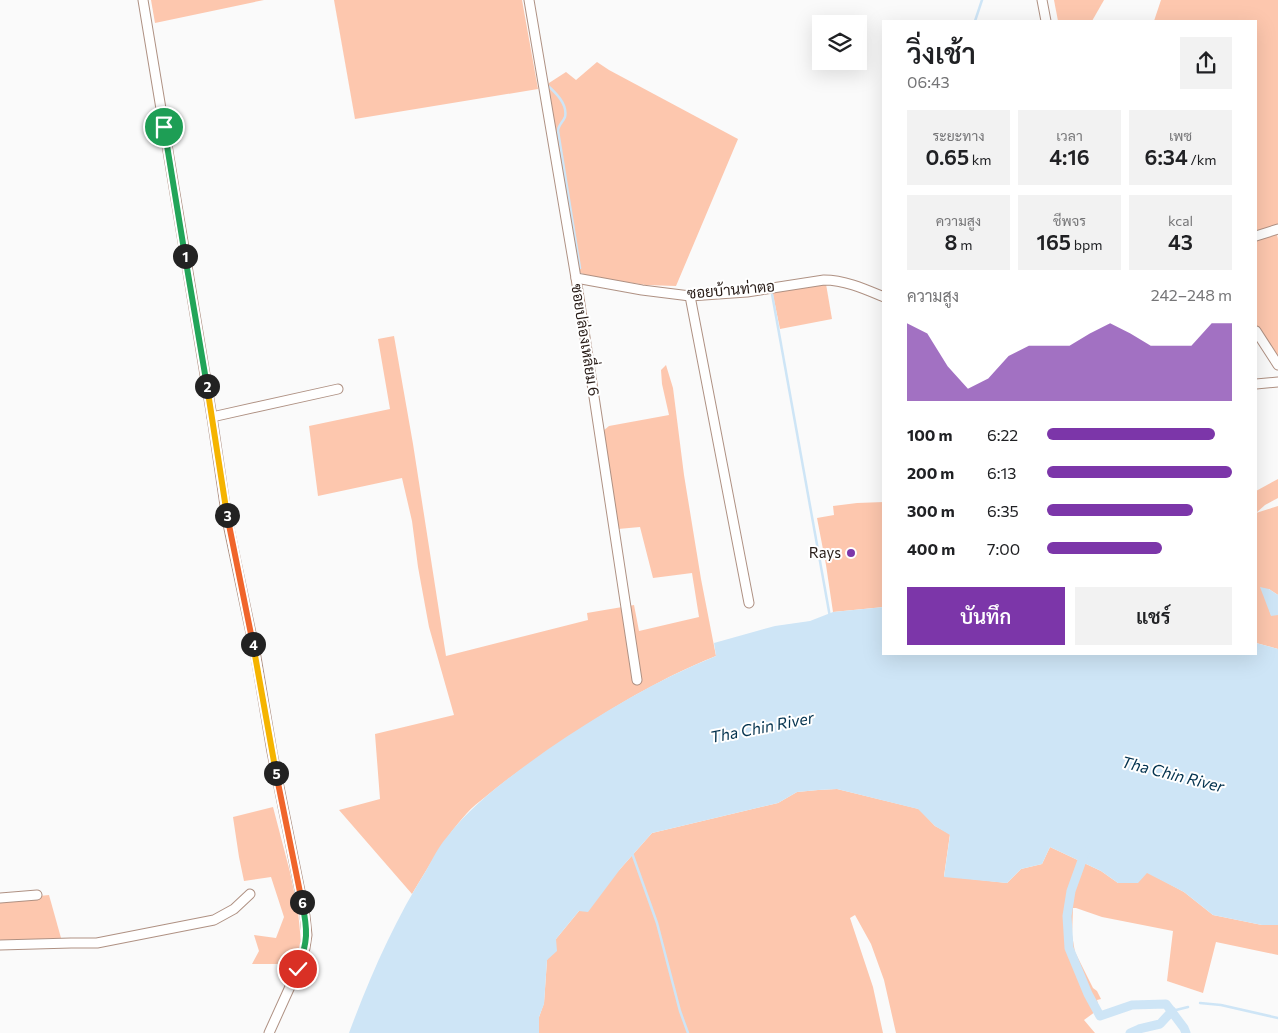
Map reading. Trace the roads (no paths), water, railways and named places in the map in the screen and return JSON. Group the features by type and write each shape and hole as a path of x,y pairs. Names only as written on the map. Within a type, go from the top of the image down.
{"street":[{"path":"143,0 228,519 306,925 305,948 298,969 269,1033"},
{"name":"ซอยปล่องเหลี่ยม 6","path":"529,0 576,278 637,680"},
{"path":"1043,1 1046,20"},
{"path":"1257,236 1278,229"},
{"name":"ซอยบ้านท่าตอ","path":"576,278 642,290 690,296 747,292 835,280 882,296"},
{"path":"690,296 749,603"},
{"path":"1257,333 1278,365"},
{"path":"1257,384 1278,382"},
{"path":"212,417 338,389"},
{"path":"0,945 97,944 214,920 234,910 250,894"},
{"path":"0,898 38,895"}],"water":[{"path":"1260,587 1269,589 1278,595 1278,615 1271,616"},
{"name":"Tha Chin River","path":"882,607 882,655 1257,655 1257,643 1278,649 1278,925 1262,925 1213,915 1184,892 1147,873 1138,883 1118,883 1101,871 1050,847 1042,864 1021,869 1007,883 944,877 950,835 935,826 918,809 837,789 797,792 778,803 652,833 621,868 588,912 579,911 556,939 557,951 547,960 544,1004 539,1017 539,1033 349,1033 384,949 404,908 436,852 458,824 481,801 520,769 608,711 650,687 716,656 714,643 775,626 810,621 833,612"}],"waterway":[{"path":"975,20 982,0"},
{"path":"547,85 554,91 565,108 565,117 558,131 580,268"},
{"path":"772,294 830,617"},
{"path":"1085,852 1071,891 1067,916 1069,948 1088,994 1100,1016 1132,1005 1166,1004 1186,1033"},
{"path":"632,853 657,923 680,1011 688,1033"},
{"path":"1200,1003 1221,1005 1278,1018"},
{"path":"1172,1011 1188,1007"},
{"path":"1130,1033 1160,1024 1172,1011"}],"place":[{"name":"Rays","path":"851,553"}]}
